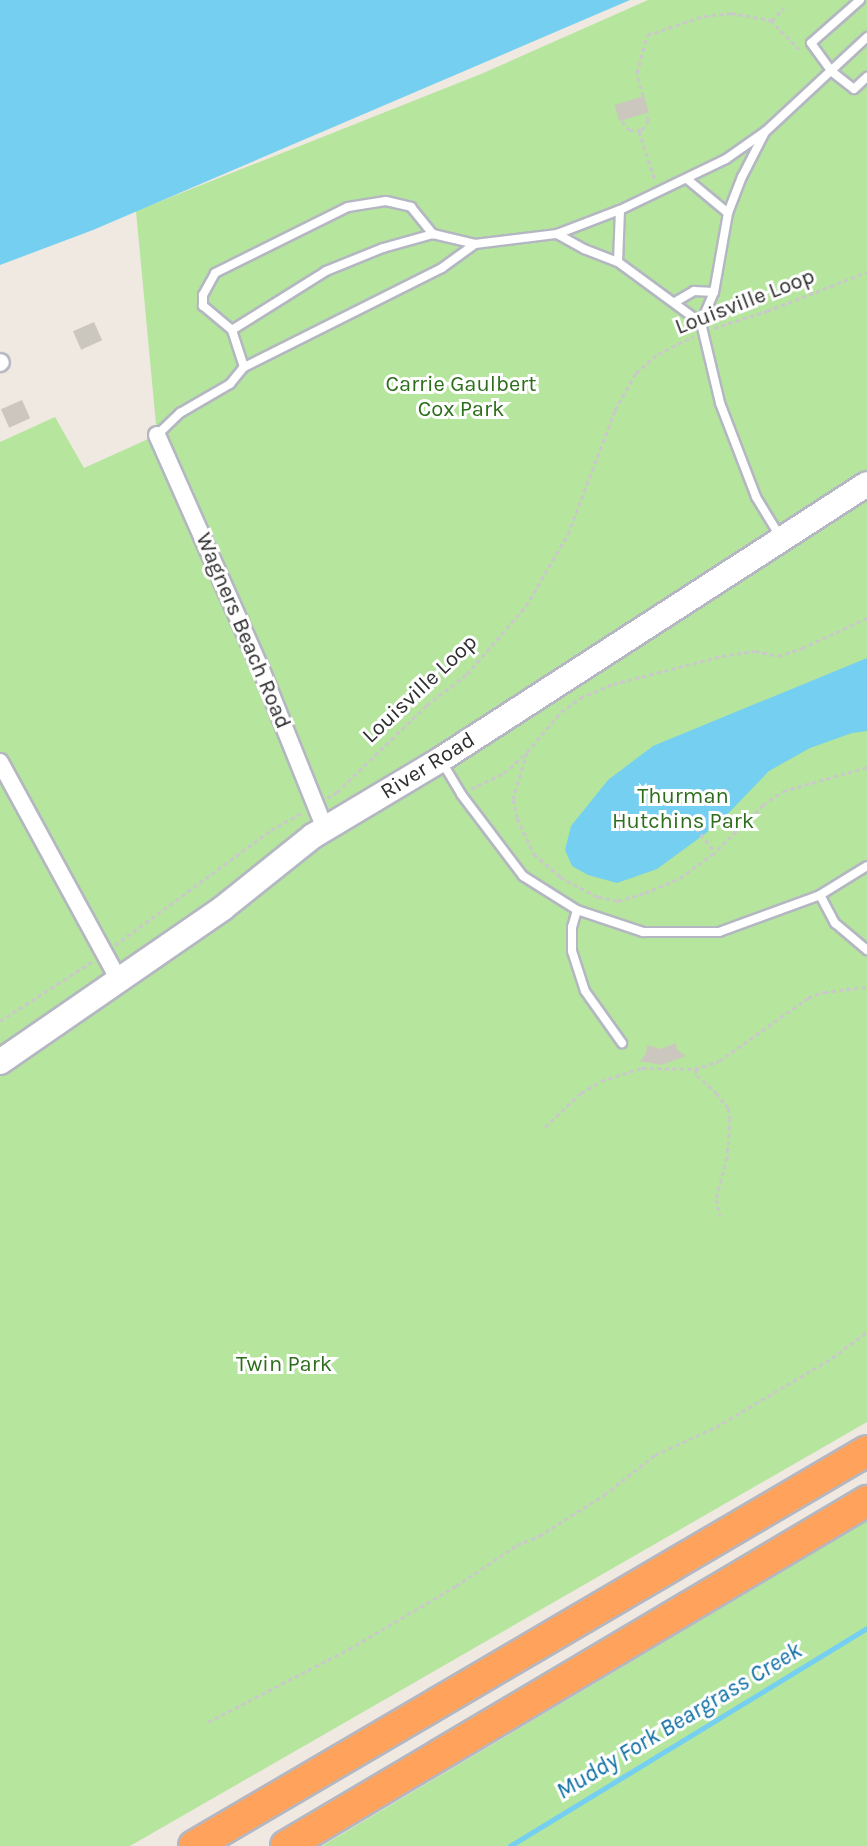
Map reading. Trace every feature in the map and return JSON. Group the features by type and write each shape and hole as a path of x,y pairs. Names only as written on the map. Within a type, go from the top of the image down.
{"highway":[{"path":"194,1846 867,1451"},
{"path":"285,1846 867,1501"}],"street":[{"name":"Wagners Beach Road","path":"157,435 260,667 325,829"},
{"name":"River Road","path":"0,1062 223,908 325,829 440,760 867,484"},
{"path":"0,762 119,980"}],"lane":[{"path":"860,0 811,44 831,71 854,88 867,77"},
{"path":"232,330 326,271 383,248 433,234 475,244 557,234 620,210 726,159 766,131 867,37"},
{"path":"766,131 742,177 728,213 714,292 703,327 720,403 756,497 782,539"},
{"path":"687,179 728,213"},
{"path":"244,367 232,330 202,306 203,296 216,273 348,207 386,201 411,207 433,234"},
{"path":"618,262 620,210"},
{"path":"557,234 584,249 618,262 675,302 703,327"},
{"path":"157,435 180,413 230,384 244,367 442,268 475,244"},
{"path":"675,302 694,291 714,292"},
{"path":"440,760 461,794 523,876 577,910 643,932 719,932 820,895 867,866"},
{"path":"820,895 835,923 867,950"},
{"path":"577,910 573,927 572,951 585,991 622,1043"}],"path":[{"path":"772,21 784,8"},
{"path":"643,96 638,73 647,35 719,12 772,21 799,49"},
{"path":"622,121 629,130 639,131 646,126 648,112"},
{"path":"639,131 659,192"},
{"name":"Louisville Loop","path":"0,1021 104,953 271,830 338,792 427,705 467,674 526,606 568,534 615,410 636,373 658,354 703,327 767,311 867,272"},
{"path":"461,794 504,773 527,752 561,712 580,698 612,684 722,656 755,651 778,656 802,648 867,618"},
{"path":"527,752 513,799 517,818 534,854 560,877 598,897 618,901 645,893 680,878 716,852 764,805 783,791 867,767"},
{"path":"696,828 716,852"},
{"path":"545,1127 581,1093 622,1072 642,1068 695,1069 719,1061 737,1050 793,1006 808,998 824,992 867,987"},
{"path":"695,1069 697,1075 728,1108 730,1119 727,1157 716,1199 720,1216"},
{"path":"208,1722 349,1649 517,1545 539,1536 604,1496 655,1455 726,1421 832,1358 867,1332"}],"green space":[{"path":"648,0 867,0 867,1422 130,1846 0,1846 0,442 55,417 84,468 157,435 136,211 481,74"},
{"path":"867,1521 867,1846 322,1846"}],"water":[{"path":"0,0 630,0 93,230 0,265"},
{"path":"867,658 867,731 852,733 810,748 769,771 717,825 657,869 617,883 588,875 572,866 565,850 571,826 608,780 653,746"}],"building":[{"path":"644,96 649,112 619,121 614,105"},
{"path":"94,322 102,340 81,350 73,331"},
{"path":"22,400 30,418 9,428 1,409"},
{"path":"676,1043 677,1050 686,1056 661,1065 640,1061 646,1053 647,1045 661,1049"}],"waterway":[{"name":"Muddy Fork Beargrass Creek","path":"510,1846 867,1628"}],"park label":[{"name":"Carrie Gaulbert Cox Park","path":"461,396"},
{"name":"Thurman Hutchins Park","path":"683,808"},
{"name":"Twin Park","path":"284,1365"}]}
